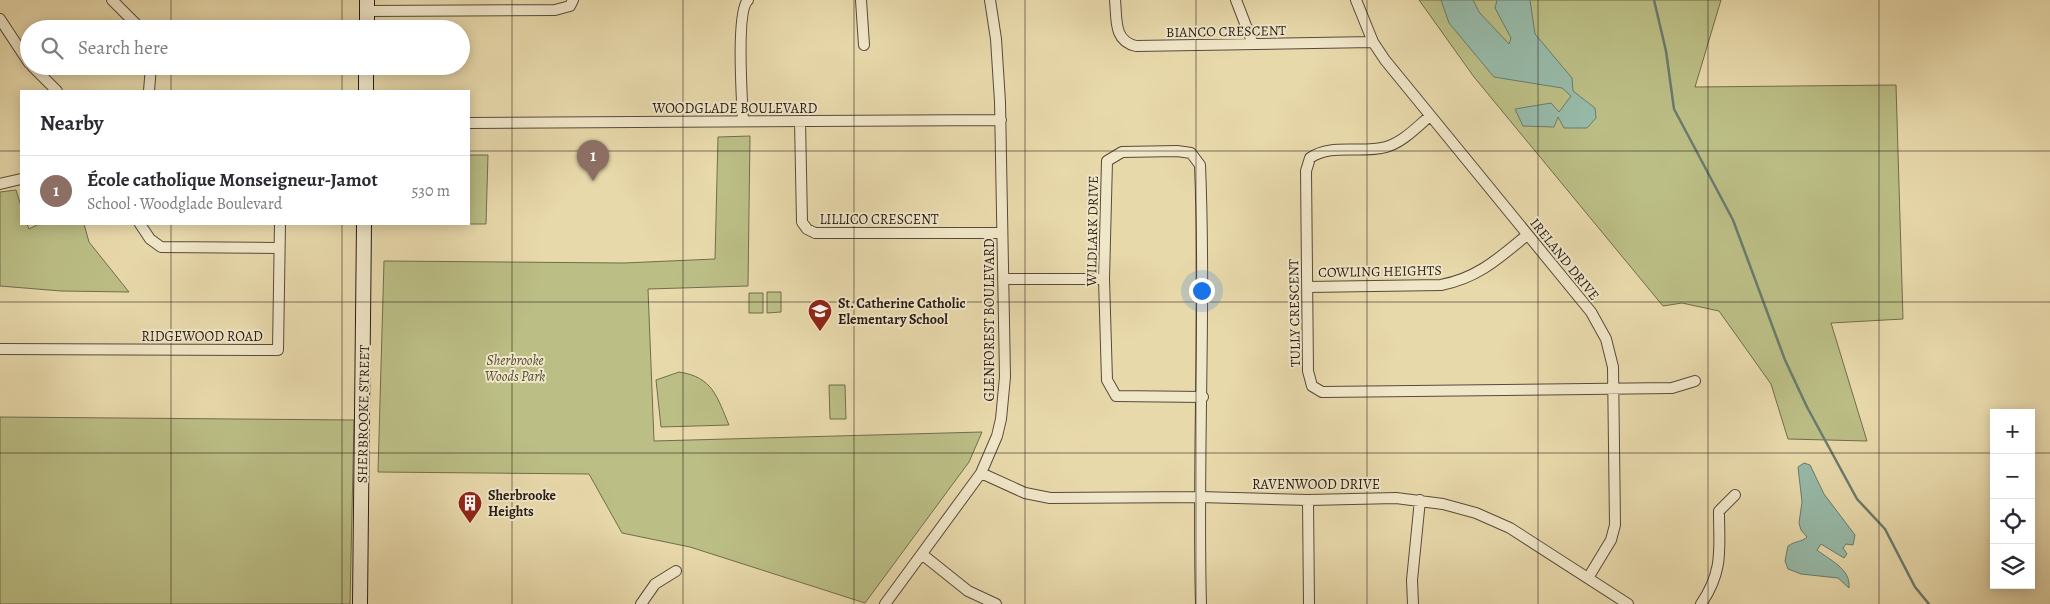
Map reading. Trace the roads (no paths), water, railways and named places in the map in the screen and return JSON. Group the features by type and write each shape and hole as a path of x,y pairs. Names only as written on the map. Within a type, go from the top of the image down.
{"main road":[{"path":"367,6 367,20"},
{"path":"366,75 366,90"},
{"name":"SHERBROOKE STREET","path":"360,604 364,225"}],"street":[{"path":"112,0 132,20"},
{"path":"367,6 556,10 570,6 573,0"},
{"path":"743,121 741,25 745,3 748,0"},
{"path":"861,0 864,45"},
{"name":"GLENFOREST BOULEVARD","path":"885,604 923,555 981,473 997,436 1004,397 1001,120 996,39 990,0"},
{"name":"BIANCO CRESCENT","path":"1115,0 1118,32 1123,40 1131,45 1373,42"},
{"path":"1236,0 1253,44"},
{"name":"IRELAND DRIVE","path":"1356,0 1373,42 1384,60 1600,326 1611,355 1614,389 1615,525 1611,540 1588,578"},
{"path":"0,19 20,49"},
{"path":"41,75 56,90"},
{"path":"149,90 150,75"},
{"name":"TULLY CRESCENT","path":"1430,116 1405,136 1388,146 1369,150 1322,150 1310,158 1306,171 1307,286 1308,372 1312,386 1322,392 1614,389 1672,388 1695,381"},
{"name":"WOODGLADE BOULEVARD","path":"470,123 1001,120"},
{"name":"LILLICO CRESCENT","path":"800,121 802,222 807,229 815,233 1002,233"},
{"name":"WILDLARK DRIVE","path":"1201,604 1199,497 1203,397 1200,166 1191,153 1177,151 1122,152 1107,161 1104,279 1107,380 1116,396 1203,397"},
{"path":"0,184 20,179"},
{"path":"141,225 150,239 161,246 279,248"},
{"name":"RIDGEWOOD ROAD","path":"0,349 278,350 280,225"},
{"name":"COWLING HEIGHTS","path":"1307,286 1441,285 1459,282 1485,269 1527,235"},
{"path":"1003,279 1104,279"},
{"name":"RAVENWOOD DRIVE","path":"981,473 1025,493 1050,498 1199,497 1308,500 1384,498 1420,500 1455,507 1498,522 1528,538 1628,604"},
{"path":"1701,604 1712,587 1718,570 1719,511 1735,494"},
{"path":"1308,500 1309,604"},
{"path":"1413,604 1412,580 1420,500"},
{"path":"923,555 968,591 996,604"},
{"path":"641,604 654,584 676,571"}],"waterway":[{"path":"1654,0 1666,51 1674,109 1733,220 1785,360 1807,407 1857,499 1885,529 1915,587 1929,604"}],"place":[{"name":"École catholique Monseigneur-Jamot","path":"593,181"},
{"name":"St. Catherine Catholic Elementary School","path":"820,332"},
{"name":"Sherbrooke Heights","path":"470,524"}],"park label":[{"name":"Sherbrooke Woods Park","path":"515,368"}]}
